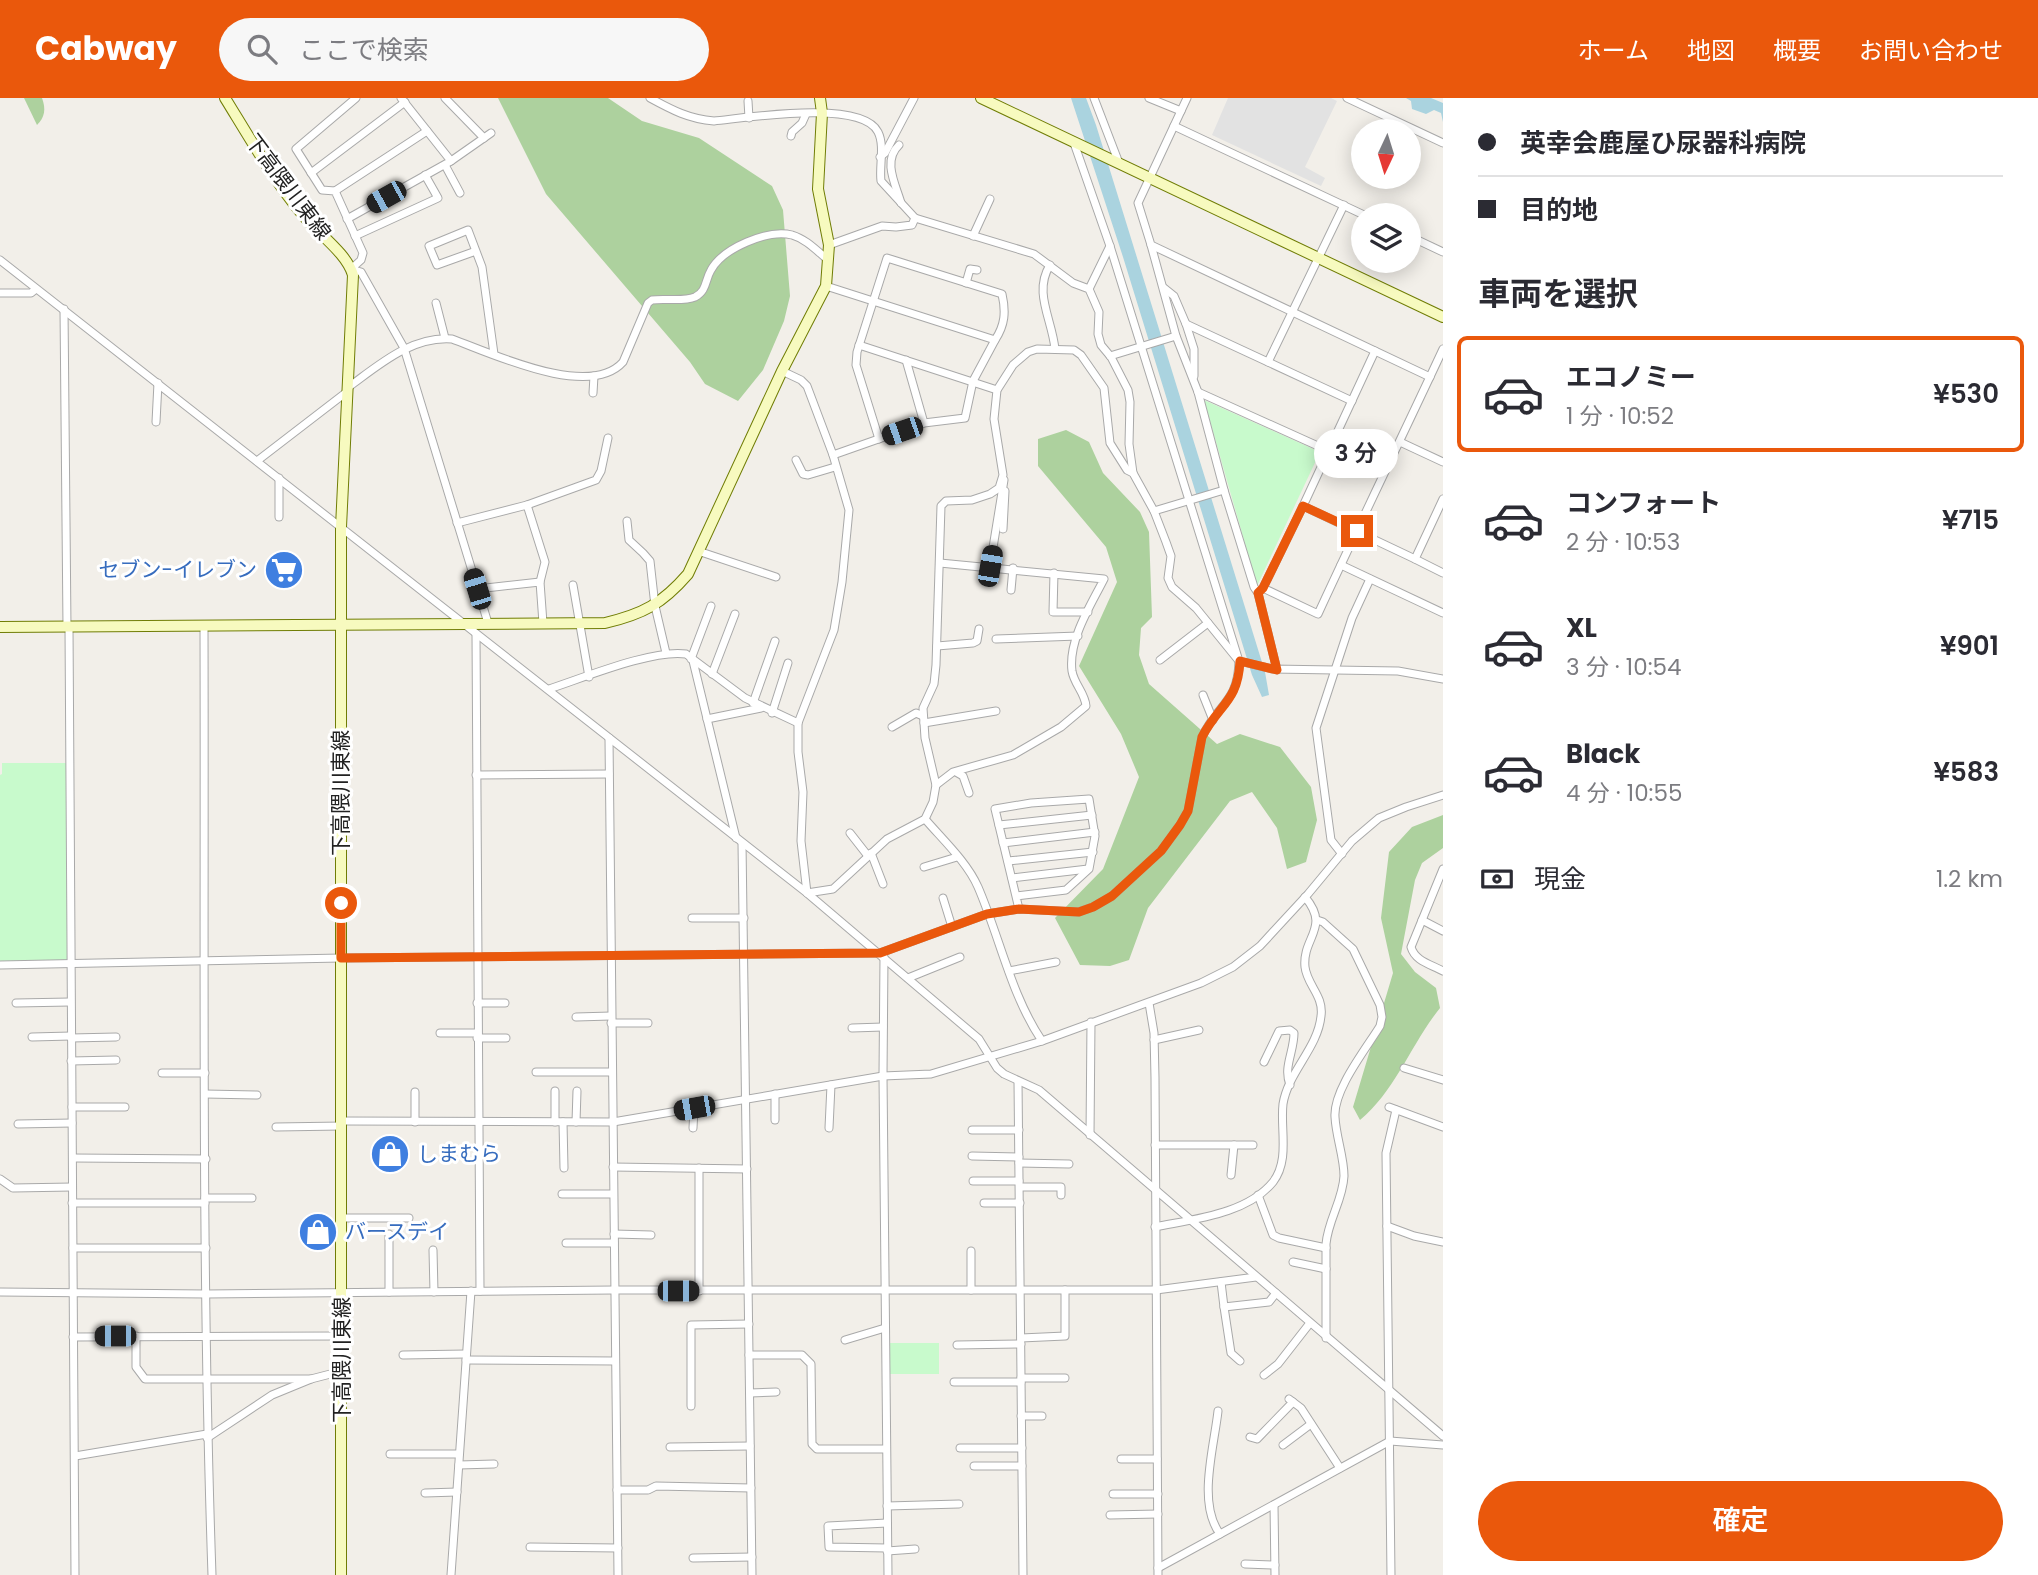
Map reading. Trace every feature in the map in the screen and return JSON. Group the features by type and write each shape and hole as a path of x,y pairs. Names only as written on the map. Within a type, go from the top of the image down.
{"street":[{"name":"下高隈川東線","path":"225,98 302,214 329,244 349,261 354,275 341,527 341,1575"},
{"path":"356,98 296,149 322,190 335,191 427,131"},
{"path":"347,219 448,163 488,135 445,98"},
{"path":"650,98 697,120 822,113 849,115 866,121 876,129 881,139 881,181 915,218 1034,254 1073,283 1089,289 1099,312 1098,334 1101,345 1125,381 1130,402 1129,444 1133,473 1154,511 1171,556 1168,578 1172,587 1196,608 1242,661 1274,669 1398,671 1443,679"},
{"path":"0,627 605,623 635,616 655,606 672,593 688,574 782,371 826,286 829,244 818,189 822,113 820,98"},
{"path":"880,157 885,153 914,98"},
{"path":"981,98 1443,317"},
{"path":"1094,98 1118,164"},
{"path":"1149,98 1181,111"},
{"path":"1187,98 1138,202 1164,287 1172,337 1198,392 1224,490 1261,591 1274,669"},
{"path":"1347,98 1443,143"},
{"path":"311,173 403,100 448,163 460,193"},
{"path":"748,101 749,118"},
{"path":"791,136 806,114"},
{"path":"1174,126 1351,209"},
{"path":"0,965 744,953 882,955 987,914 1019,909 1079,912 1112,896 1161,851 1188,811 1202,737 1234,692 1242,661 1110,246 1074,143"},
{"path":"899,145 890,161 902,204"},
{"path":"355,236 438,198 425,175"},
{"path":"335,191 363,253 361,260 351,268 361,272 404,348 488,623"},
{"path":"973,236 990,200"},
{"path":"1268,362 1343,205"},
{"path":"829,244 882,226 906,227 912,225 915,218"},
{"path":"476,251 437,265 429,246 468,230 476,251 482,267 494,354"},
{"path":"257,461 404,348 445,338 544,373 594,376 617,368 623,362 644,312 652,300 689,299 697,296 704,290 711,270 721,258 741,245 769,234 791,234 804,240 828,260"},
{"path":"1421,242 1443,253"},
{"path":"1151,245 1430,377"},
{"path":"1089,289 1110,246"},
{"path":"833,454 879,439 924,423 965,418 973,381 1004,320 1002,294 887,258 859,345 856,365 879,439"},
{"path":"0,260 807,893 979,1039 997,1068 1039,1090 1443,1436"},
{"path":"1049,265 1044,275 1042,292 1053,329 1055,349"},
{"path":"966,283 970,269 977,270"},
{"path":"826,286 995,340"},
{"path":"1164,287 1174,296 1194,348 1194,381"},
{"path":"0,293 31,293 36,289"},
{"path":"436,303 445,338"},
{"path":"64,309 75,1575"},
{"path":"1186,324 1352,401"},
{"path":"1110,356 1172,337"},
{"path":"859,345 997,390"},
{"path":"1261,591 1318,614 1443,348"},
{"path":"1003,529 1006,503 994,419 997,390 1013,365 1028,352 1037,349 1073,350 1081,355 1104,388 1110,443 1127,471 1133,473"},
{"path":"1261,591 1375,351"},
{"path":"906,360 924,423"},
{"path":"782,371 807,386 833,454 849,510 834,630 798,723 803,792 801,841 807,893"},
{"path":"593,393 594,376"},
{"path":"156,422 158,383"},
{"path":"1198,392 1329,451"},
{"path":"457,523 527,505 596,480 601,471 608,438"},
{"path":"1400,442 1443,462"},
{"path":"796,460 803,474 808,475 835,467"},
{"path":"807,893 833,889 887,839 925,820 933,802 936,785 925,738 923,708 934,684 941,506 946,501 964,501 990,494 999,488 1003,475"},
{"path":"279,478 279,517"},
{"path":"990,566 1004,487"},
{"path":"1154,511 1224,490"},
{"path":"1415,559 1443,499"},
{"path":"527,505 545,562 540,582 543,623"},
{"path":"1303,506 1443,573"},
{"path":"627,521 629,540 650,561 655,606 666,653"},
{"path":"698,551 776,577"},
{"path":"936,785 956,772 1013,755 1061,727 1086,706 1086,699 1074,680 1074,644 1104,579 1013,568 940,563"},
{"path":"1341,565 1443,613"},
{"path":"1011,590 1013,568"},
{"path":"1054,573 1053,612 1088,612"},
{"path":"1342,854 1331,841 1316,728 1352,618 1370,579"},
{"path":"477,589 540,582"},
{"path":"573,585 589,677"},
{"path":"711,607 692,660 739,841 744,918 752,1575"},
{"path":"712,674 735,614"},
{"path":"1160,660 1208,623"},
{"path":"204,626 206,1336 212,1575"},
{"path":"937,646 973,643 977,641 979,629"},
{"path":"451,1575 466,1357 475,1291 478,1122 476,634"},
{"path":"996,639 1078,636"},
{"path":"753,703 775,641"},
{"path":"549,690 666,653 686,654 753,703 798,723"},
{"path":"772,712 788,663"},
{"path":"1203,695 1213,720"},
{"path":"707,719 763,708"},
{"path":"892,727 916,713 924,719 996,711"},
{"path":"609,737 618,1575"},
{"path":"956,772 963,776 969,793"},
{"path":"476,775 609,774"},
{"path":"276,1127 415,1122 613,1122 883,1076 932,1074 1042,1041 1149,1003 1201,983 1233,967 1260,946 1342,854 1379,818 1443,795"},
{"path":"1016,896 1066,890 1089,869 1095,832 1089,799 1031,803 995,809 1019,909"},
{"path":"999,825 1091,815"},
{"path":"925,820 977,885 1009,971 1034,1030 1042,1041"},
{"path":"1003,843 1095,832"},
{"path":"850,833 870,854 883,884"},
{"path":"1008,861 1093,852"},
{"path":"923,867 957,857"},
{"path":"1012,878 1089,869"},
{"path":"1443,869 1411,947 1413,954 1443,971"},
{"path":"1156,1227 1230,1209 1258,1195 1274,1180 1280,1169 1283,1103 1320,1028 1322,1013 1320,999 1305,970 1306,953 1317,920 1314,907 1305,897"},
{"path":"943,898 952,927"},
{"path":"692,918 744,918"},
{"path":"1317,920 1323,922 1353,949 1380,1005 1382,1017 1380,1026 1340,1092 1336,1105 1335,1116 1344,1175 1325,1248 1326,1338"},
{"path":"1422,920 1443,931"},
{"path":"882,955 888,1575"},
{"path":"908,978 960,957"},
{"path":"1009,971 1056,962"},
{"path":"16,1003 70,1002"},
{"path":"477,1003 505,1003"},
{"path":"1149,1003 1154,1040 1158,1572"},
{"path":"576,1017 648,1023"},
{"path":"1090,1135 1091,1022"},
{"path":"852,1028 883,1027"},
{"path":"1154,1040 1199,1030"},
{"path":"1264,1062 1279,1031 1290,1030 1294,1033 1286,1075 1290,1085"},
{"path":"440,1033 506,1038"},
{"path":"32,1037 116,1037"},
{"path":"71,1061 116,1060"},
{"path":"1404,1068 1443,1080"},
{"path":"536,1072 612,1072"},
{"path":"162,1073 205,1073"},
{"path":"1018,1081 1023,1575"},
{"path":"830,1128 831,1085"},
{"path":"555,1091 564,1168"},
{"path":"576,1122 577,1091"},
{"path":"415,1092 415,1122"},
{"path":"205,1094 257,1095"},
{"path":"775,1094 775,1120"},
{"path":"72,1107 125,1107"},
{"path":"693,1128 694,1108"},
{"path":"1391,1575 1386,1153 1393,1109 1443,1127"},
{"path":"18,1124 72,1123"},
{"path":"972,1130 1019,1130"},
{"path":"1155,1145 1253,1145"},
{"path":"1231,1175 1234,1145"},
{"path":"972,1156 1069,1164"},
{"path":"73,1158 205,1159"},
{"path":"613,1167 747,1169"},
{"path":"699,1168 699,1291"},
{"path":"0,1179 13,1188 72,1187"},
{"path":"973,1181 1061,1187 1061,1195"},
{"path":"562,1194 613,1194"},
{"path":"1258,1195 1273,1235 1325,1248"},
{"path":"72,1203 252,1198"},
{"path":"984,1203 1020,1203"},
{"path":"342,1218 409,1218"},
{"path":"1387,1226 1414,1236 1443,1242"},
{"path":"389,1234 389,1292"},
{"path":"614,1234 651,1235"},
{"path":"566,1243 614,1243"},
{"path":"74,1248 206,1248"},
{"path":"433,1250 434,1292"},
{"path":"971,1251 971,1290"},
{"path":"1293,1262 1326,1269"},
{"path":"0,1292 206,1294 614,1290 1156,1290 1256,1277"},
{"path":"1222,1282 1231,1353 1240,1361"},
{"path":"957,1345 1065,1336 1065,1290"},
{"path":"1224,1307 1269,1302 1276,1293"},
{"path":"691,1406 691,1325 749,1324"},
{"path":"1264,1376 1278,1364 1310,1324"},
{"path":"845,1340 885,1328"},
{"path":"136,1336 136,1367 145,1379 311,1379"},
{"path":"73,1337 342,1336"},
{"path":"403,1355 615,1361"},
{"path":"749,1355 802,1355 811,1364 812,1444 817,1449 886,1449"},
{"path":"75,1456 207,1436 272,1395 311,1379 342,1371"},
{"path":"954,1382 1065,1378"},
{"path":"750,1393 776,1392"},
{"path":"1250,1437 1258,1439 1291,1401 1301,1408 1340,1468"},
{"path":"1218,1411 1207,1501 1212,1522 1220,1534"},
{"path":"1021,1416 1042,1416"},
{"path":"1283,1445 1311,1424"},
{"path":"1158,1572 1220,1534 1390,1441 1443,1445"},
{"path":"670,1447 750,1446"},
{"path":"960,1448 1022,1448"},
{"path":"390,1454 459,1454"},
{"path":"1121,1459 1157,1459"},
{"path":"459,1465 494,1464"},
{"path":"974,1466 1022,1466"},
{"path":"617,1490 648,1490 656,1486 751,1488"},
{"path":"425,1493 457,1492"},
{"path":"1113,1494 1158,1494"},
{"path":"887,1506 960,1504"},
{"path":"1274,1505 1275,1575"},
{"path":"1110,1515 1158,1514"},
{"path":"887,1523 828,1526 829,1547 915,1549"},
{"path":"530,1547 618,1548"},
{"path":"693,1558 752,1557"},
{"path":"1245,1564 1275,1565"}],"green space":[{"path":"24,98 42,98 44,113 37,125"},
{"path":"498,98 608,98 642,121 699,138 772,186 783,210 790,296 784,321 763,370 738,401 705,384 690,362 546,194"},
{"path":"1204,400 1320,452 1257,586"},
{"path":"1066,430 1089,442 1103,473 1140,512 1149,532 1152,617 1141,628 1139,655 1149,684 1217,744 1240,734 1280,747 1311,787 1317,820 1306,862 1287,869 1277,828 1252,792 1230,801 1148,908 1129,960 1110,966 1080,965 1055,918 1103,869 1139,777 1121,734 1079,666 1117,582 1106,547 1038,466 1038,439"},
{"path":"2,763 66,763 70,963 0,962"},
{"path":"1443,815 1443,848 1422,863 1415,880 1401,954 1415,972 1436,988 1440,1008 1384,1095 1360,1120 1353,1107 1393,973 1381,918 1389,852 1412,827"},
{"path":"889,1343 939,1343 939,1374 889,1374"}],"shaded area":[{"path":"1228,98 1331,98 1337,101 1305,167 1325,178 1321,186 1212,135"}],"water":[{"path":"1071,98 1086,98 1096,125 1265,672 1269,695 1262,697 1252,675"},
{"path":"1406,98 1431,98 1443,103 1443,122 1441,113 1434,110 1426,114 1412,109 1411,101"}],"place":[{"name":"セブン-イレブン","path":"284,570"},
{"name":"しまむら","path":"390,1154"},
{"name":"バースデイ","path":"318,1232"}],"route":[{"path":"341,903 341,958 880,953 987,914 1019,909 1079,912 1093,907 1112,896 1161,851 1180,825 1188,811 1202,737 1234,692 1239,681 1240,661 1277,670 1258,593 1263,588 1303,506 1357,531"}]}
